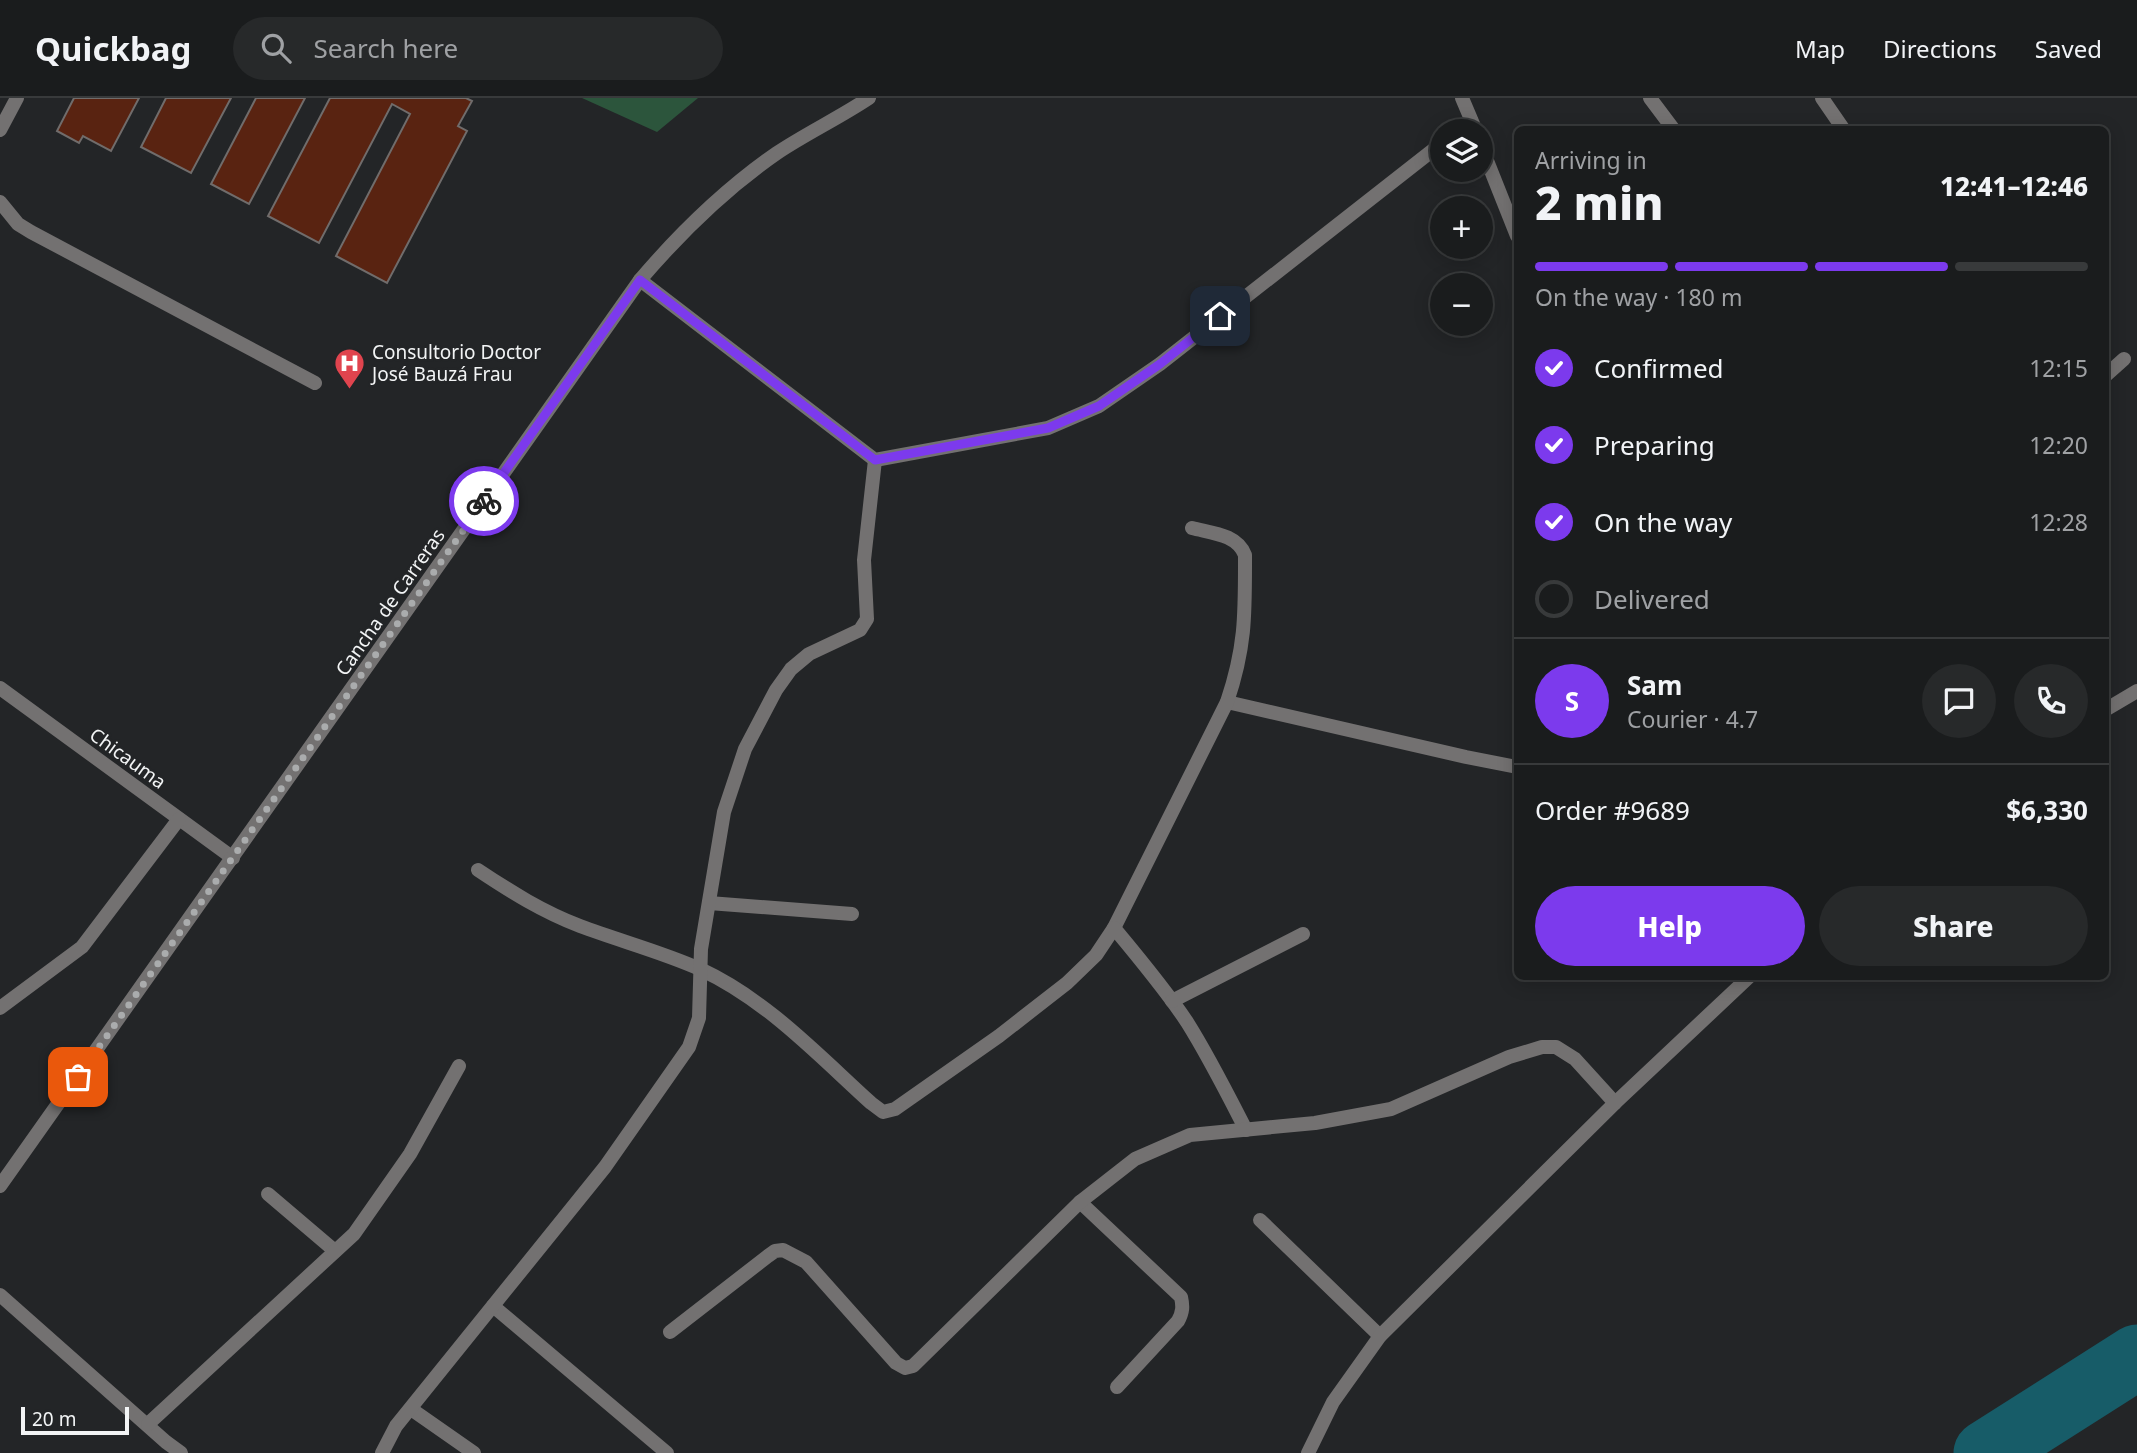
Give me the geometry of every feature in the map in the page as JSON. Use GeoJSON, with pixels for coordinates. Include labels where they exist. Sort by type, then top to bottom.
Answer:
{"type":"FeatureCollection","features":[{"type":"Feature","properties":{"kind":"street"},"geometry":{"type":"LineString","coordinates":[[0,130],[17,98]]}},
{"type":"Feature","properties":{"kind":"street","name":"Cancha de Carreras"},"geometry":{"type":"LineString","coordinates":[[0,1186],[640,280],[700,214],[733,185],[778,152],[869,98]]}},
{"type":"Feature","properties":{"kind":"street"},"geometry":{"type":"LineString","coordinates":[[1462,98],[1470,119]]}},
{"type":"Feature","properties":{"kind":"street"},"geometry":{"type":"LineString","coordinates":[[1650,98],[1671,126]]}},
{"type":"Feature","properties":{"kind":"street"},"geometry":{"type":"LineString","coordinates":[[1822,98],[1841,126]]}},
{"type":"Feature","properties":{"kind":"street"},"geometry":{"type":"LineString","coordinates":[[640,280],[875,460],[1048,428],[1099,406],[1160,364],[1430,152]]}},
{"type":"Feature","properties":{"kind":"street"},"geometry":{"type":"LineString","coordinates":[[1493,176],[1514,228]]}},
{"type":"Feature","properties":{"kind":"street"},"geometry":{"type":"LineString","coordinates":[[0,202],[18,224],[31,232],[315,383]]}},
{"type":"Feature","properties":{"kind":"street"},"geometry":{"type":"LineString","coordinates":[[2109,372],[2124,359]]}},
{"type":"Feature","properties":{"kind":"street"},"geometry":{"type":"LineString","coordinates":[[382,1453],[396,1426],[605,1167],[689,1046],[699,1018],[701,970],[709,903],[724,812],[744,749],[776,690],[791,669],[809,654],[860,630],[867,619],[864,560],[875,460]]}},
{"type":"Feature","properties":{"kind":"street"},"geometry":{"type":"LineString","coordinates":[[478,870],[529,904],[701,970],[768,1010],[883,1112],[894,1109],[999,1036],[1067,982],[1096,955],[1114,928],[1227,702],[1238,670],[1244,638],[1245,555],[1233,539],[1192,528]]}},
{"type":"Feature","properties":{"kind":"street","name":"Chicauma"},"geometry":{"type":"LineString","coordinates":[[0,688],[233,858]]}},
{"type":"Feature","properties":{"kind":"street"},"geometry":{"type":"LineString","coordinates":[[2109,708],[2137,691]]}},
{"type":"Feature","properties":{"kind":"street"},"geometry":{"type":"LineString","coordinates":[[1227,702],[1466,758],[1514,766]]}},
{"type":"Feature","properties":{"kind":"street"},"geometry":{"type":"LineString","coordinates":[[0,1008],[82,947],[179,819]]}},
{"type":"Feature","properties":{"kind":"street"},"geometry":{"type":"LineString","coordinates":[[709,903],[852,914]]}},
{"type":"Feature","properties":{"kind":"street"},"geometry":{"type":"LineString","coordinates":[[1114,928],[1172,1001],[1218,1074],[1246,1130]]}},
{"type":"Feature","properties":{"kind":"street"},"geometry":{"type":"LineString","coordinates":[[1172,1001],[1303,934]]}},
{"type":"Feature","properties":{"kind":"street"},"geometry":{"type":"LineString","coordinates":[[1308,1453],[1333,1402],[1380,1336],[1615,1103],[1746,980]]}},
{"type":"Feature","properties":{"kind":"street"},"geometry":{"type":"LineString","coordinates":[[670,1332],[768,1256],[783,1250],[806,1262],[896,1363],[905,1368],[913,1366],[1080,1202],[1135,1159],[1190,1135],[1315,1123],[1391,1109],[1509,1057],[1542,1047],[1556,1047],[1575,1059],[1615,1103]]}},
{"type":"Feature","properties":{"kind":"street"},"geometry":{"type":"LineString","coordinates":[[148,1424],[354,1234],[410,1154],[459,1066]]}},
{"type":"Feature","properties":{"kind":"street"},"geometry":{"type":"LineString","coordinates":[[268,1194],[335,1251]]}},
{"type":"Feature","properties":{"kind":"street"},"geometry":{"type":"LineString","coordinates":[[1080,1202],[1181,1297],[1182,1314],[1178,1321],[1117,1387]]}},
{"type":"Feature","properties":{"kind":"street"},"geometry":{"type":"LineString","coordinates":[[1260,1220],[1380,1336]]}},
{"type":"Feature","properties":{"kind":"street"},"geometry":{"type":"LineString","coordinates":[[0,1295],[181,1453]]}},
{"type":"Feature","properties":{"kind":"street"},"geometry":{"type":"LineString","coordinates":[[494,1306],[667,1453]]}},
{"type":"Feature","properties":{"kind":"street"},"geometry":{"type":"LineString","coordinates":[[411,1409],[474,1453]]}},
{"type":"Feature","properties":{"kind":"green space"},"geometry":{"type":"Polygon","coordinates":[[[582,98],[698,98],[657,132],[582,98]]]}},
{"type":"Feature","properties":{"kind":"building"},"geometry":{"type":"Polygon","coordinates":[[[74,98],[139,98],[111,151],[83,136],[79,143],[57,131],[74,98]]]}},
{"type":"Feature","properties":{"kind":"building"},"geometry":{"type":"Polygon","coordinates":[[[166,98],[231,98],[191,173],[141,147],[166,98]]]}},
{"type":"Feature","properties":{"kind":"building"},"geometry":{"type":"Polygon","coordinates":[[[256,98],[305,98],[249,204],[211,184],[256,98]]]}},
{"type":"Feature","properties":{"kind":"building"},"geometry":{"type":"Polygon","coordinates":[[[330,98],[466,98],[472,101],[458,126],[467,131],[387,283],[336,256],[410,114],[392,104],[319,243],[268,216],[330,98]]]}},
{"type":"Feature","properties":{"kind":"waterway"},"geometry":{"type":"LineString","coordinates":[[1986,1453],[2137,1357]]}},
{"type":"Feature","properties":{"kind":"way so far"},"geometry":{"type":"LineString","coordinates":[[78,1077],[484,501]]}},
{"type":"Feature","properties":{"kind":"place","name":"Consultorio Doctor José Bauzá Frau"},"geometry":{"type":"Point","coordinates":[349,390]}},
{"type":"Feature","properties":{"kind":"route"},"geometry":{"type":"LineString","coordinates":[[484,501],[640,280],[875,460],[1048,428],[1099,406],[1160,364],[1220,316]]}}]}
